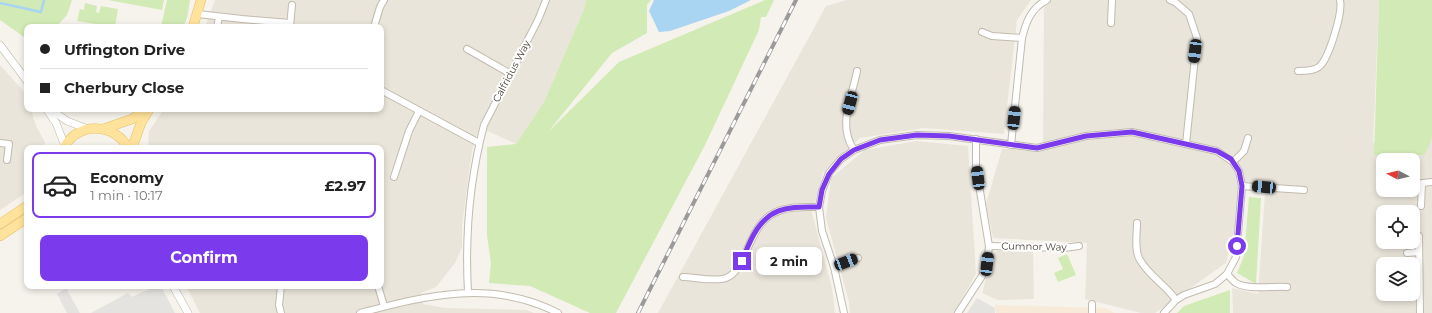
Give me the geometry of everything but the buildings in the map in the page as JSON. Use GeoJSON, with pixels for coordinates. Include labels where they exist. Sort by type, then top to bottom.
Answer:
{"type":"FeatureCollection","features":[{"type":"Feature","properties":{"kind":"main road"},"geometry":{"type":"LineString","coordinates":[[195,24],[201,0]]}},
{"type":"Feature","properties":{"kind":"main road"},"geometry":{"type":"LineString","coordinates":[[103,129],[132,119],[143,112]]}},
{"type":"Feature","properties":{"kind":"main road"},"geometry":{"type":"LineString","coordinates":[[133,145],[146,112]]}},
{"type":"Feature","properties":{"kind":"main road"},"geometry":{"type":"LineString","coordinates":[[66,145],[76,134],[88,129],[103,129],[114,132],[126,145]]}},
{"type":"Feature","properties":{"kind":"main road"},"geometry":{"type":"LineString","coordinates":[[0,224],[24,208]]}},
{"type":"Feature","properties":{"kind":"main road"},"geometry":{"type":"LineString","coordinates":[[0,236],[24,220]]}},
{"type":"Feature","properties":{"kind":"street"},"geometry":{"type":"LineString","coordinates":[[375,24],[380,7],[384,0]]}},
{"type":"Feature","properties":{"kind":"street","name":"Calfridus Way"},"geometry":{"type":"LineString","coordinates":[[468,292],[468,233],[479,143],[484,125],[509,73],[538,20],[546,0]]}},
{"type":"Feature","properties":{"kind":"street"},"geometry":{"type":"LineString","coordinates":[[1111,22],[1112,0]]}},
{"type":"Feature","properties":{"kind":"street"},"geometry":{"type":"LineString","coordinates":[[1170,0],[1175,2],[1189,14],[1196,38],[1186,144]]}},
{"type":"Feature","properties":{"kind":"street"},"geometry":{"type":"LineString","coordinates":[[1298,71],[1310,70],[1320,66],[1333,36],[1340,12],[1340,0]]}},
{"type":"Feature","properties":{"kind":"street"},"geometry":{"type":"LineString","coordinates":[[1011,145],[1022,38],[1026,22],[1033,11],[1043,1]]}},
{"type":"Feature","properties":{"kind":"street"},"geometry":{"type":"LineString","coordinates":[[290,24],[292,5]]}},
{"type":"Feature","properties":{"kind":"street"},"geometry":{"type":"LineString","coordinates":[[198,14],[281,24]]}},
{"type":"Feature","properties":{"kind":"street"},"geometry":{"type":"LineString","coordinates":[[218,24],[219,17]]}},
{"type":"Feature","properties":{"kind":"street"},"geometry":{"type":"LineString","coordinates":[[982,32],[992,36],[1022,38]]}},
{"type":"Feature","properties":{"kind":"street"},"geometry":{"type":"LineString","coordinates":[[0,45],[24,77]]}},
{"type":"Feature","properties":{"kind":"street"},"geometry":{"type":"LineString","coordinates":[[466,49],[509,73]]}},
{"type":"Feature","properties":{"kind":"street"},"geometry":{"type":"LineString","coordinates":[[854,150],[848,142],[845,128],[857,71]]}},
{"type":"Feature","properties":{"kind":"street"},"geometry":{"type":"LineString","coordinates":[[384,92],[479,143]]}},
{"type":"Feature","properties":{"kind":"street"},"geometry":{"type":"LineString","coordinates":[[394,177],[407,137],[419,111]]}},
{"type":"Feature","properties":{"kind":"street"},"geometry":{"type":"LineString","coordinates":[[50,112],[56,123],[63,145]]}},
{"type":"Feature","properties":{"kind":"street"},"geometry":{"type":"LineString","coordinates":[[52,112],[63,119],[88,129]]}},
{"type":"Feature","properties":{"kind":"street"},"geometry":{"type":"LineString","coordinates":[[844,313],[834,267],[822,231],[819,207],[822,190],[829,174],[841,159],[854,150],[880,140],[917,135],[976,139],[1037,148],[1086,136],[1132,132],[1217,151],[1233,162],[1239,171],[1242,186],[1236,257],[1227,274],[1214,284],[1184,295],[1176,300],[1164,313]]}},
{"type":"Feature","properties":{"kind":"street"},"geometry":{"type":"LineString","coordinates":[[1233,162],[1244,151],[1248,138]]}},
{"type":"Feature","properties":{"kind":"street"},"geometry":{"type":"LineString","coordinates":[[958,313],[982,276],[987,264],[989,246],[976,167],[976,139]]}},
{"type":"Feature","properties":{"kind":"street"},"geometry":{"type":"LineString","coordinates":[[0,143],[9,144],[7,160]]}},
{"type":"Feature","properties":{"kind":"street"},"geometry":{"type":"LineString","coordinates":[[1421,206],[1422,183],[1432,182]]}},
{"type":"Feature","properties":{"kind":"street"},"geometry":{"type":"LineString","coordinates":[[1242,186],[1304,190]]}},
{"type":"Feature","properties":{"kind":"street"},"geometry":{"type":"LineString","coordinates":[[683,276],[726,278],[734,272],[742,261],[753,233],[771,215],[785,209],[819,207]]}},
{"type":"Feature","properties":{"kind":"street"},"geometry":{"type":"LineString","coordinates":[[1137,223],[1139,260],[1157,280],[1171,292],[1176,300]]}},
{"type":"Feature","properties":{"kind":"street","name":"Cumnor Way"},"geometry":{"type":"LineString","coordinates":[[989,246],[1064,248],[1079,246]]}},
{"type":"Feature","properties":{"kind":"street"},"geometry":{"type":"LineString","coordinates":[[1407,252],[1419,252],[1420,313]]}},
{"type":"Feature","properties":{"kind":"street"},"geometry":{"type":"LineString","coordinates":[[834,267],[858,258]]}},
{"type":"Feature","properties":{"kind":"street"},"geometry":{"type":"LineString","coordinates":[[1227,274],[1237,284],[1250,287],[1270,285],[1287,287]]}},
{"type":"Feature","properties":{"kind":"street"},"geometry":{"type":"LineString","coordinates":[[175,289],[188,313]]}},
{"type":"Feature","properties":{"kind":"street"},"geometry":{"type":"LineString","coordinates":[[281,289],[279,305],[281,313]]}},
{"type":"Feature","properties":{"kind":"street"},"geometry":{"type":"LineString","coordinates":[[379,289],[384,306]]}},
{"type":"Feature","properties":{"kind":"street"},"geometry":{"type":"LineString","coordinates":[[360,313],[439,294],[468,292],[521,298],[558,313]]}},
{"type":"Feature","properties":{"kind":"street"},"geometry":{"type":"LineString","coordinates":[[1092,304],[1092,313]]}},
{"type":"Feature","properties":{"kind":"shaded area"},"geometry":{"type":"Polygon","coordinates":[[[215,0],[586,0],[584,9],[544,102],[516,144],[479,127],[472,151],[462,225],[462,247],[455,263],[436,287],[421,293],[423,304],[445,308],[527,310],[534,313],[200,313],[188,289],[384,289],[384,145],[148,145],[149,131],[162,112],[384,112],[384,24],[206,24],[215,0]]]}},
{"type":"Feature","properties":{"kind":"shaded area"},"geometry":{"type":"Polygon","coordinates":[[[847,0],[1031,0],[1017,20],[1004,134],[924,128],[860,138],[823,173],[812,213],[832,288],[835,313],[658,313],[826,6],[847,0]]]}},
{"type":"Feature","properties":{"kind":"shaded area"},"geometry":{"type":"Polygon","coordinates":[[[1044,0],[1379,0],[1373,143],[1432,109],[1432,313],[1233,313],[1232,288],[1258,294],[1266,180],[1247,182],[1226,263],[1155,313],[1141,313],[1085,299],[1087,243],[993,238],[986,204],[1002,149],[1043,149],[1044,0]]]}},
{"type":"Feature","properties":{"kind":"shaded area"},"geometry":{"type":"Polygon","coordinates":[[[0,65],[24,92],[24,112],[32,112],[36,126],[45,142],[44,145],[24,145],[24,194],[0,210],[0,65]]]}},
{"type":"Feature","properties":{"kind":"shaded area"},"geometry":{"type":"Polygon","coordinates":[[[916,141],[968,146],[976,274],[954,313],[850,313],[849,302],[826,218],[831,178],[865,150],[916,141]]]}},
{"type":"Feature","properties":{"kind":"shaded area"},"geometry":{"type":"Polygon","coordinates":[[[997,251],[1033,251],[1034,299],[998,300],[982,293],[993,254],[997,251]]]}},
{"type":"Feature","properties":{"kind":"shaded area"},"geometry":{"type":"Polygon","coordinates":[[[67,289],[80,313],[67,313],[57,294],[67,289]]]}},
{"type":"Feature","properties":{"kind":"shaded area"},"geometry":{"type":"Polygon","coordinates":[[[149,289],[163,289],[175,313],[91,313],[128,293],[132,297],[149,289]]]}},
{"type":"Feature","properties":{"kind":"shaded area"},"geometry":{"type":"Polygon","coordinates":[[[977,298],[995,308],[995,313],[967,313],[977,298]]]}},
{"type":"Feature","properties":{"kind":"shaded area"},"geometry":{"type":"Polygon","coordinates":[[[995,305],[1105,308],[1114,313],[996,313],[995,305]]]}},
{"type":"Feature","properties":{"kind":"green space"},"geometry":{"type":"Polygon","coordinates":[[[0,0],[72,0],[67,15],[59,24],[24,24],[24,37],[0,20],[0,0]]]}},
{"type":"Feature","properties":{"kind":"green space"},"geometry":{"type":"Polygon","coordinates":[[[108,0],[164,0],[162,10],[108,0]]]}},
{"type":"Feature","properties":{"kind":"green space"},"geometry":{"type":"Polygon","coordinates":[[[167,0],[190,0],[187,18],[184,24],[162,24],[167,0]]]}},
{"type":"Feature","properties":{"kind":"green space"},"geometry":{"type":"Polygon","coordinates":[[[586,0],[651,0],[647,5],[647,33],[612,53],[548,132],[619,62],[765,0],[774,0],[766,17],[761,17],[759,30],[705,145],[616,313],[590,313],[530,286],[489,283],[491,263],[487,235],[487,147],[516,144],[544,102],[584,9],[586,0]]]}},
{"type":"Feature","properties":{"kind":"green space"},"geometry":{"type":"Polygon","coordinates":[[[1379,0],[1432,0],[1432,135],[1429,146],[1424,155],[1420,155],[1420,153],[1376,153],[1376,155],[1374,155],[1379,0]]]}},
{"type":"Feature","properties":{"kind":"green space"},"geometry":{"type":"Polygon","coordinates":[[[85,3],[97,6],[96,12],[99,13],[101,6],[118,9],[116,24],[96,24],[77,21],[80,9],[84,10],[85,3]]]}},
{"type":"Feature","properties":{"kind":"green space"},"geometry":{"type":"Polygon","coordinates":[[[1249,197],[1261,198],[1256,284],[1237,273],[1244,256],[1249,197]]]}},
{"type":"Feature","properties":{"kind":"green space"},"geometry":{"type":"Polygon","coordinates":[[[1067,254],[1076,275],[1058,282],[1054,273],[1063,269],[1058,258],[1067,254]]]}},
{"type":"Feature","properties":{"kind":"green space"},"geometry":{"type":"Polygon","coordinates":[[[1230,290],[1230,313],[1177,313],[1184,306],[1230,290]]]}},
{"type":"Feature","properties":{"kind":"water"},"geometry":{"type":"Polygon","coordinates":[[[654,0],[751,0],[729,11],[670,31],[659,32],[649,11],[654,0]]]}},
{"type":"Feature","properties":{"kind":"waterway"},"geometry":{"type":"LineString","coordinates":[[0,3],[41,12],[44,0]]}},
{"type":"Feature","properties":{"kind":"railway"},"geometry":{"type":"LineString","coordinates":[[638,313],[796,0]]}},
{"type":"Feature","properties":{"kind":"route"},"geometry":{"type":"LineString","coordinates":[[742,261],[753,233],[771,215],[785,209],[819,207],[822,190],[829,174],[841,159],[854,150],[880,140],[917,135],[949,136],[1037,148],[1086,136],[1132,132],[1153,135],[1217,151],[1231,159],[1239,171],[1242,186],[1240,225],[1237,246]]}}]}
